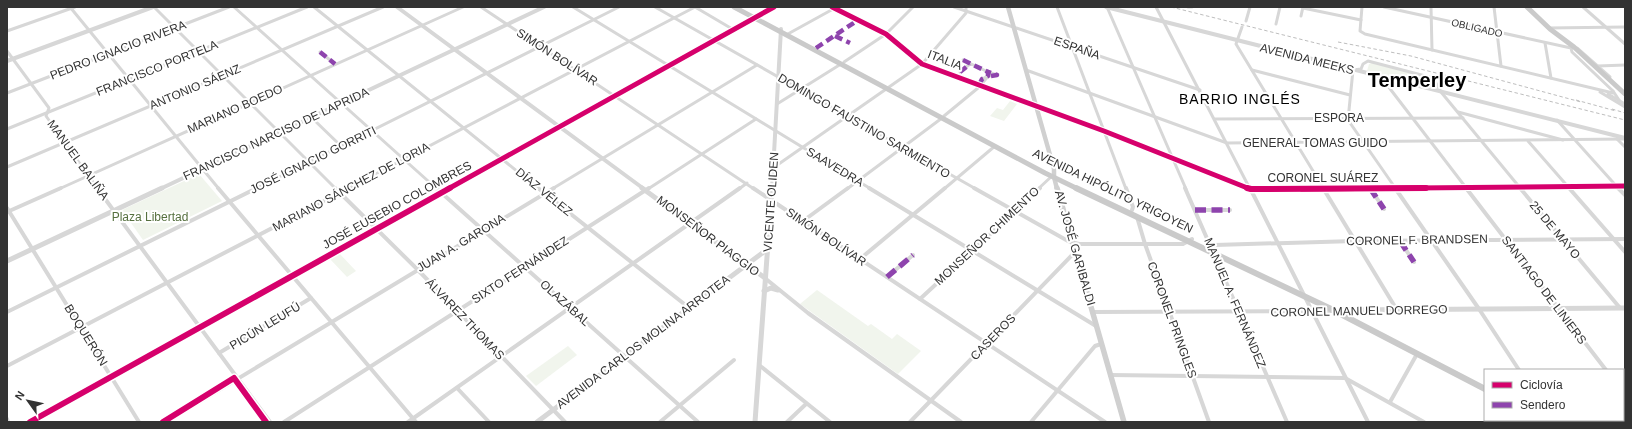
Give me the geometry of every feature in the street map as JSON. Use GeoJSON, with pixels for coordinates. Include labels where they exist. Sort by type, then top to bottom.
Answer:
{"type":"FeatureCollection","features":[{"type":"Feature","properties":{"kind":"main road","name":"AVENIDA HIPÓLITO YRIGOYEN"},"geometry":{"type":"LineString","coordinates":[[734,7],[756,17]]}},
{"type":"Feature","properties":{"kind":"main road","name":"AVENIDA HIPÓLITO YRIGOYEN"},"geometry":{"type":"LineString","coordinates":[[739,7],[781,32],[788,34],[1053,176],[1132,210],[1304,295],[1484,389]]}},
{"type":"Feature","properties":{"kind":"main road","name":"AV. JOSÉ GARIBALDI"},"geometry":{"type":"LineString","coordinates":[[1008,7],[1054,169],[1053,176],[1074,244],[1124,422]]}},
{"type":"Feature","properties":{"kind":"main road"},"geometry":{"type":"LineString","coordinates":[[1527,7],[1549,28],[1556,37],[1572,47],[1625,94]]}},
{"type":"Feature","properties":{"kind":"main road"},"geometry":{"type":"LineString","coordinates":[[1572,47],[1625,99]]}},
{"type":"Feature","properties":{"kind":"main road","name":"AVENIDA HIPÓLITO YRIGOYEN"},"geometry":{"type":"LineString","coordinates":[[943,117],[1053,176],[1137,217],[1190,240]]}},
{"type":"Feature","properties":{"kind":"main road","name":"AVENIDA HIPÓLITO YRIGOYEN"},"geometry":{"type":"LineString","coordinates":[[1304,295],[1342,310],[1484,384]]}},
{"type":"Feature","properties":{"kind":"main road"},"geometry":{"type":"LineString","coordinates":[[1547,421],[1556,422]]}},
{"type":"Feature","properties":{"kind":"street"},"geometry":{"type":"LineString","coordinates":[[7,31],[75,7]]}},
{"type":"Feature","properties":{"kind":"street"},"geometry":{"type":"LineString","coordinates":[[7,61],[153,7]]}},
{"type":"Feature","properties":{"kind":"street","name":"ÁLVAREZ THOMAS"},"geometry":{"type":"LineString","coordinates":[[153,7],[417,269],[565,422]]}},
{"type":"Feature","properties":{"kind":"street","name":"PEDRO IGNACIO RIVERA"},"geometry":{"type":"LineString","coordinates":[[7,93],[229,7]]}},
{"type":"Feature","properties":{"kind":"street","name":"OLAZÁBAL"},"geometry":{"type":"LineString","coordinates":[[234,7],[373,130],[482,230],[625,355],[698,422]]}},
{"type":"Feature","properties":{"kind":"street","name":"FRANCISCO PORTELA"},"geometry":{"type":"LineString","coordinates":[[7,129],[307,7]]}},
{"type":"Feature","properties":{"kind":"street","name":"DÍAZ VÉLEZ"},"geometry":{"type":"LineString","coordinates":[[314,7],[465,127],[543,193],[688,307]]}},
{"type":"Feature","properties":{"kind":"street","name":"ANTONIO SÁENZ"},"geometry":{"type":"LineString","coordinates":[[7,167],[383,7]]}},
{"type":"Feature","properties":{"kind":"street","name":"MONSEÑOR PIAGGIO"},"geometry":{"type":"LineString","coordinates":[[397,7],[765,278],[778,290],[961,422]]}},
{"type":"Feature","properties":{"kind":"street","name":"MARIANO BOEDO"},"geometry":{"type":"LineString","coordinates":[[8,210],[463,7]]}},
{"type":"Feature","properties":{"kind":"street","name":"SIMÓN BOLÍVAR"},"geometry":{"type":"LineString","coordinates":[[481,7],[1106,422]]}},
{"type":"Feature","properties":{"kind":"street","name":"FRANCISCO NARCISO DE LAPRIDA"},"geometry":{"type":"LineString","coordinates":[[7,261],[544,7]]}},
{"type":"Feature","properties":{"kind":"street","name":"SAAVEDRA"},"geometry":{"type":"LineString","coordinates":[[573,7],[1097,327]]}},
{"type":"Feature","properties":{"kind":"street","name":"JOSÉ IGNACIO GORRITI"},"geometry":{"type":"LineString","coordinates":[[7,312],[619,7]]}},
{"type":"Feature","properties":{"kind":"street","name":"DOMINGO FAUSTINO SARMIENTO"},"geometry":{"type":"LineString","coordinates":[[655,7],[1074,244]]}},
{"type":"Feature","properties":{"kind":"street"},"geometry":{"type":"LineString","coordinates":[[695,7],[734,30]]}},
{"type":"Feature","properties":{"kind":"street","name":"MARIANO SÁNCHEZ DE LORIA"},"geometry":{"type":"LineString","coordinates":[[7,366],[695,7]]}},
{"type":"Feature","properties":{"kind":"street","name":"JOSÉ EUSEBIO COLOMBRES"},"geometry":{"type":"LineString","coordinates":[[30,422],[774,7]]}},
{"type":"Feature","properties":{"kind":"street"},"geometry":{"type":"LineString","coordinates":[[788,34],[834,7]]}},
{"type":"Feature","properties":{"kind":"street","name":"ITALIA"},"geometry":{"type":"LineString","coordinates":[[834,7],[886,34],[922,64],[1037,106]]}},
{"type":"Feature","properties":{"kind":"street"},"geometry":{"type":"LineString","coordinates":[[776,104],[886,34],[913,7]]}},
{"type":"Feature","properties":{"kind":"street","name":"ESPAÑA"},"geometry":{"type":"LineString","coordinates":[[954,7],[1200,90]]}},
{"type":"Feature","properties":{"kind":"street"},"geometry":{"type":"LineString","coordinates":[[773,168],[922,64],[966,11],[966,7]]}},
{"type":"Feature","properties":{"kind":"street"},"geometry":{"type":"LineString","coordinates":[[1057,7],[1133,207],[1132,210]]}},
{"type":"Feature","properties":{"kind":"street","name":"AVENIDA MEEKS"},"geometry":{"type":"LineString","coordinates":[[1106,7],[1236,41],[1557,120],[1625,139]]}},
{"type":"Feature","properties":{"kind":"street","name":"MANUEL A. FERNÁNDEZ"},"geometry":{"type":"LineString","coordinates":[[1106,7],[1287,422]]}},
{"type":"Feature","properties":{"kind":"street"},"geometry":{"type":"LineString","coordinates":[[1156,7],[1251,189],[1368,422]]}},
{"type":"Feature","properties":{"kind":"street"},"geometry":{"type":"LineString","coordinates":[[1246,21],[1250,7]]}},
{"type":"Feature","properties":{"kind":"street"},"geometry":{"type":"LineString","coordinates":[[1276,24],[1280,7]]}},
{"type":"Feature","properties":{"kind":"street"},"geometry":{"type":"LineString","coordinates":[[1296,7],[1361,20]]}},
{"type":"Feature","properties":{"kind":"street"},"geometry":{"type":"LineString","coordinates":[[1362,7],[1360,31],[1364,34],[1611,93],[1614,91]]}},
{"type":"Feature","properties":{"kind":"street","name":"OBLIGADO"},"geometry":{"type":"LineString","coordinates":[[1384,7],[1545,43],[1572,47]]}},
{"type":"Feature","properties":{"kind":"street"},"geometry":{"type":"LineString","coordinates":[[1431,7],[1432,50]]}},
{"type":"Feature","properties":{"kind":"street"},"geometry":{"type":"LineString","coordinates":[[1494,7],[1500,66]]}},
{"type":"Feature","properties":{"kind":"street"},"geometry":{"type":"LineString","coordinates":[[1583,7],[1625,44]]}},
{"type":"Feature","properties":{"kind":"street"},"geometry":{"type":"LineString","coordinates":[[70,8],[90,30],[202,169],[414,420]]}},
{"type":"Feature","properties":{"kind":"street"},"geometry":{"type":"LineString","coordinates":[[1301,16],[1303,8]]}},
{"type":"Feature","properties":{"kind":"street"},"geometry":{"type":"LineString","coordinates":[[1242,27],[1236,44],[1397,310]]}},
{"type":"Feature","properties":{"kind":"street"},"geometry":{"type":"LineString","coordinates":[[1549,28],[1625,27]]}},
{"type":"Feature","properties":{"kind":"street","name":"VICENTE OLIDEN"},"geometry":{"type":"LineString","coordinates":[[756,422],[758,364],[772,200],[781,32]]}},
{"type":"Feature","properties":{"kind":"street"},"geometry":{"type":"LineString","coordinates":[[1545,43],[1551,78]]}},
{"type":"Feature","properties":{"kind":"street"},"geometry":{"type":"LineString","coordinates":[[1625,91],[1582,51],[1572,47],[1572,52],[1614,91],[1619,100],[1625,106]]}},
{"type":"Feature","properties":{"kind":"street","name":"MANUEL BALIÑA"},"geometry":{"type":"LineString","coordinates":[[7,51],[49,108],[46,116],[65,143],[270,422]]}},
{"type":"Feature","properties":{"kind":"street"},"geometry":{"type":"LineString","coordinates":[[320,52],[335,64]]}},
{"type":"Feature","properties":{"kind":"street"},"geometry":{"type":"LineString","coordinates":[[803,221],[943,117],[980,85],[990,74],[963,60]]}},
{"type":"Feature","properties":{"kind":"street","name":"25 DE MAYO"},"geometry":{"type":"LineString","coordinates":[[1353,70],[1361,69],[1361,65],[1364,62],[1370,61],[1432,77],[1441,92],[1563,240],[1622,308]]}},
{"type":"Feature","properties":{"kind":"street"},"geometry":{"type":"LineString","coordinates":[[960,72],[970,64]]}},
{"type":"Feature","properties":{"kind":"street","name":"JUAN A. GARONA"},"geometry":{"type":"LineString","coordinates":[[166,422],[756,65]]}},
{"type":"Feature","properties":{"kind":"street"},"geometry":{"type":"LineString","coordinates":[[1598,66],[1625,65]]}},
{"type":"Feature","properties":{"kind":"street","name":"GENERAL TOMAS GUIDO"},"geometry":{"type":"LineString","coordinates":[[1026,70],[1227,143],[1574,141],[1625,139]]}},
{"type":"Feature","properties":{"kind":"street"},"geometry":{"type":"LineString","coordinates":[[1252,70],[1350,95]]}},
{"type":"Feature","properties":{"kind":"street"},"geometry":{"type":"LineString","coordinates":[[1353,70],[1347,118],[1479,309],[1518,369]]}},
{"type":"Feature","properties":{"kind":"street","name":"SANTIAGO DE LINIERS"},"geometry":{"type":"LineString","coordinates":[[1381,77],[1605,369]]}},
{"type":"Feature","properties":{"kind":"street"},"geometry":{"type":"LineString","coordinates":[[1599,90],[1619,100]]}},
{"type":"Feature","properties":{"kind":"street"},"geometry":{"type":"LineString","coordinates":[[1599,90],[1625,106]]}},
{"type":"Feature","properties":{"kind":"street","name":"CORONEL SUÁREZ"},"geometry":{"type":"LineString","coordinates":[[1037,106],[1172,157],[1251,189],[1625,186]]}},
{"type":"Feature","properties":{"kind":"street"},"geometry":{"type":"LineString","coordinates":[[1458,112],[1566,141]]}},
{"type":"Feature","properties":{"kind":"street"},"geometry":{"type":"LineString","coordinates":[[312,118],[341,146]]}},
{"type":"Feature","properties":{"kind":"street","name":"ESPORA"},"geometry":{"type":"LineString","coordinates":[[1215,119],[1463,118]]}},
{"type":"Feature","properties":{"kind":"street","name":"SIXTO FERNÁNDEZ"},"geometry":{"type":"LineString","coordinates":[[284,422],[456,310],[756,119]]}},
{"type":"Feature","properties":{"kind":"street"},"geometry":{"type":"LineString","coordinates":[[1557,120],[1574,141],[1625,195]]}},
{"type":"Feature","properties":{"kind":"street"},"geometry":{"type":"LineString","coordinates":[[1613,135],[1625,147]]}},
{"type":"Feature","properties":{"kind":"street"},"geometry":{"type":"LineString","coordinates":[[1528,141],[1625,252]]}},
{"type":"Feature","properties":{"kind":"street"},"geometry":{"type":"LineString","coordinates":[[860,259],[995,146]]}},
{"type":"Feature","properties":{"kind":"street","name":"MONSEÑOR CHIMENTO"},"geometry":{"type":"LineString","coordinates":[[920,299],[1053,176]]}},
{"type":"Feature","properties":{"kind":"street"},"geometry":{"type":"LineString","coordinates":[[408,422],[414,420],[632,264],[747,184]]}},
{"type":"Feature","properties":{"kind":"street"},"geometry":{"type":"LineString","coordinates":[[1370,188],[1384,209]]}},
{"type":"Feature","properties":{"kind":"street","name":"BOQUERÓN"},"geometry":{"type":"LineString","coordinates":[[8,210],[112,376],[139,422]]}},
{"type":"Feature","properties":{"kind":"street"},"geometry":{"type":"LineString","coordinates":[[1195,210],[1230,210]]}},
{"type":"Feature","properties":{"kind":"street","name":"CORONEL PRINGLES"},"geometry":{"type":"LineString","coordinates":[[1137,217],[1145,244],[1209,422]]}},
{"type":"Feature","properties":{"kind":"street","name":"CORONEL F. BRANDSEN"},"geometry":{"type":"LineString","coordinates":[[1213,251],[1215,245],[1278,242],[1625,239]]}},
{"type":"Feature","properties":{"kind":"street"},"geometry":{"type":"LineString","coordinates":[[1074,244],[1183,244],[1190,240]]}},
{"type":"Feature","properties":{"kind":"street"},"geometry":{"type":"LineString","coordinates":[[1400,241],[1414,262]]}},
{"type":"Feature","properties":{"kind":"street","name":"AVENIDA CARLOS MOLINA ARROTEA"},"geometry":{"type":"LineString","coordinates":[[537,422],[768,248]]}},
{"type":"Feature","properties":{"kind":"street","name":"CASEROS"},"geometry":{"type":"LineString","coordinates":[[910,422],[1076,251]]}},
{"type":"Feature","properties":{"kind":"street"},"geometry":{"type":"LineString","coordinates":[[887,277],[913,255]]}},
{"type":"Feature","properties":{"kind":"street"},"geometry":{"type":"LineString","coordinates":[[764,291],[771,288],[778,290]]}},
{"type":"Feature","properties":{"kind":"street","name":"PICÚN LEUFÚ"},"geometry":{"type":"LineString","coordinates":[[220,353],[311,298]]}},
{"type":"Feature","properties":{"kind":"street","name":"CORONEL MANUEL DORREGO"},"geometry":{"type":"LineString","coordinates":[[1093,312],[1622,308]]}},
{"type":"Feature","properties":{"kind":"street"},"geometry":{"type":"LineString","coordinates":[[1032,421],[1095,346],[1101,344]]}},
{"type":"Feature","properties":{"kind":"street"},"geometry":{"type":"LineString","coordinates":[[1390,402],[1417,354]]}},
{"type":"Feature","properties":{"kind":"street"},"geometry":{"type":"LineString","coordinates":[[660,422],[734,360]]}},
{"type":"Feature","properties":{"kind":"street"},"geometry":{"type":"LineString","coordinates":[[758,364],[830,422]]}},
{"type":"Feature","properties":{"kind":"street"},"geometry":{"type":"LineString","coordinates":[[1110,376],[1267,376],[1345,378],[1424,422]]}},
{"type":"Feature","properties":{"kind":"street"},"geometry":{"type":"LineString","coordinates":[[458,388],[489,422]]}},
{"type":"Feature","properties":{"kind":"street"},"geometry":{"type":"LineString","coordinates":[[787,422],[806,404]]}},
{"type":"Feature","properties":{"kind":"green space"},"geometry":{"type":"Polygon","coordinates":[[[1372,63],[1431,78],[1436,89],[1367,71],[1369,64],[1372,63]]]}},
{"type":"Feature","properties":{"kind":"green space"},"geometry":{"type":"Polygon","coordinates":[[[1010,101],[1017,104],[1004,121],[990,116],[997,108],[1003,110],[1010,101]]]}},
{"type":"Feature","properties":{"kind":"green space","name":"Plaza Libertad"},"geometry":{"type":"Polygon","coordinates":[[[199,174],[222,201],[143,240],[122,210],[199,174]]]}},
{"type":"Feature","properties":{"kind":"green space"},"geometry":{"type":"Polygon","coordinates":[[[339,253],[356,271],[347,277],[330,259],[339,253]]]}},
{"type":"Feature","properties":{"kind":"green space"},"geometry":{"type":"Polygon","coordinates":[[[817,290],[868,326],[871,324],[892,339],[897,334],[921,351],[898,374],[800,304],[817,290]]]}},
{"type":"Feature","properties":{"kind":"green space"},"geometry":{"type":"Polygon","coordinates":[[[568,346],[577,355],[536,386],[526,376],[568,346]]]}},
{"type":"Feature","properties":{"kind":"railway"},"geometry":{"type":"LineString","coordinates":[[1171,7],[1625,120]]}},
{"type":"Feature","properties":{"kind":"railway"},"geometry":{"type":"LineString","coordinates":[[1338,42],[1411,56],[1581,102]]}},
{"type":"Feature","properties":{"kind":"railway"},"geometry":{"type":"LineString","coordinates":[[1576,100],[1616,111]]}},
{"type":"Feature","properties":{"kind":"railway"},"geometry":{"type":"LineString","coordinates":[[1612,109],[1625,113]]}},
{"type":"Feature","properties":{"kind":"marked path"},"geometry":{"type":"LineString","coordinates":[[816,48],[858,20]]}},
{"type":"Feature","properties":{"kind":"marked path"},"geometry":{"type":"LineString","coordinates":[[835,36],[850,43]]}},
{"type":"Feature","properties":{"kind":"marked path"},"geometry":{"type":"LineString","coordinates":[[320,52],[335,64]]}},
{"type":"Feature","properties":{"kind":"marked path"},"geometry":{"type":"LineString","coordinates":[[963,60],[988,72]]}},
{"type":"Feature","properties":{"kind":"marked path"},"geometry":{"type":"LineString","coordinates":[[960,72],[970,64]]}},
{"type":"Feature","properties":{"kind":"marked path"},"geometry":{"type":"LineString","coordinates":[[979,85],[982,79],[988,76],[988,72],[997,75],[991,76]]}},
{"type":"Feature","properties":{"kind":"marked path"},"geometry":{"type":"LineString","coordinates":[[1370,188],[1384,209]]}},
{"type":"Feature","properties":{"kind":"marked path"},"geometry":{"type":"LineString","coordinates":[[1195,210],[1230,210]]}},
{"type":"Feature","properties":{"kind":"marked path"},"geometry":{"type":"LineString","coordinates":[[1400,241],[1414,262]]}},
{"type":"Feature","properties":{"kind":"marked path"},"geometry":{"type":"LineString","coordinates":[[887,277],[913,255]]}},
{"type":"Feature","properties":{"kind":"cycle path"},"geometry":{"type":"LineString","coordinates":[[30,422],[774,7]]}},
{"type":"Feature","properties":{"kind":"cycle path"},"geometry":{"type":"LineString","coordinates":[[832,7],[886,34],[922,64],[1104,131],[1251,189],[1625,186]]}},
{"type":"Feature","properties":{"kind":"cycle path"},"geometry":{"type":"LineString","coordinates":[[163,422],[234,378],[266,422]]}},
{"type":"Feature","properties":{"kind":"district","name":"Temperley"},"geometry":{"type":"Point","coordinates":[1417,80]}},
{"type":"Feature","properties":{"kind":"district","name":"BARRIO INGLÉS"},"geometry":{"type":"Point","coordinates":[1240,99]}}]}
